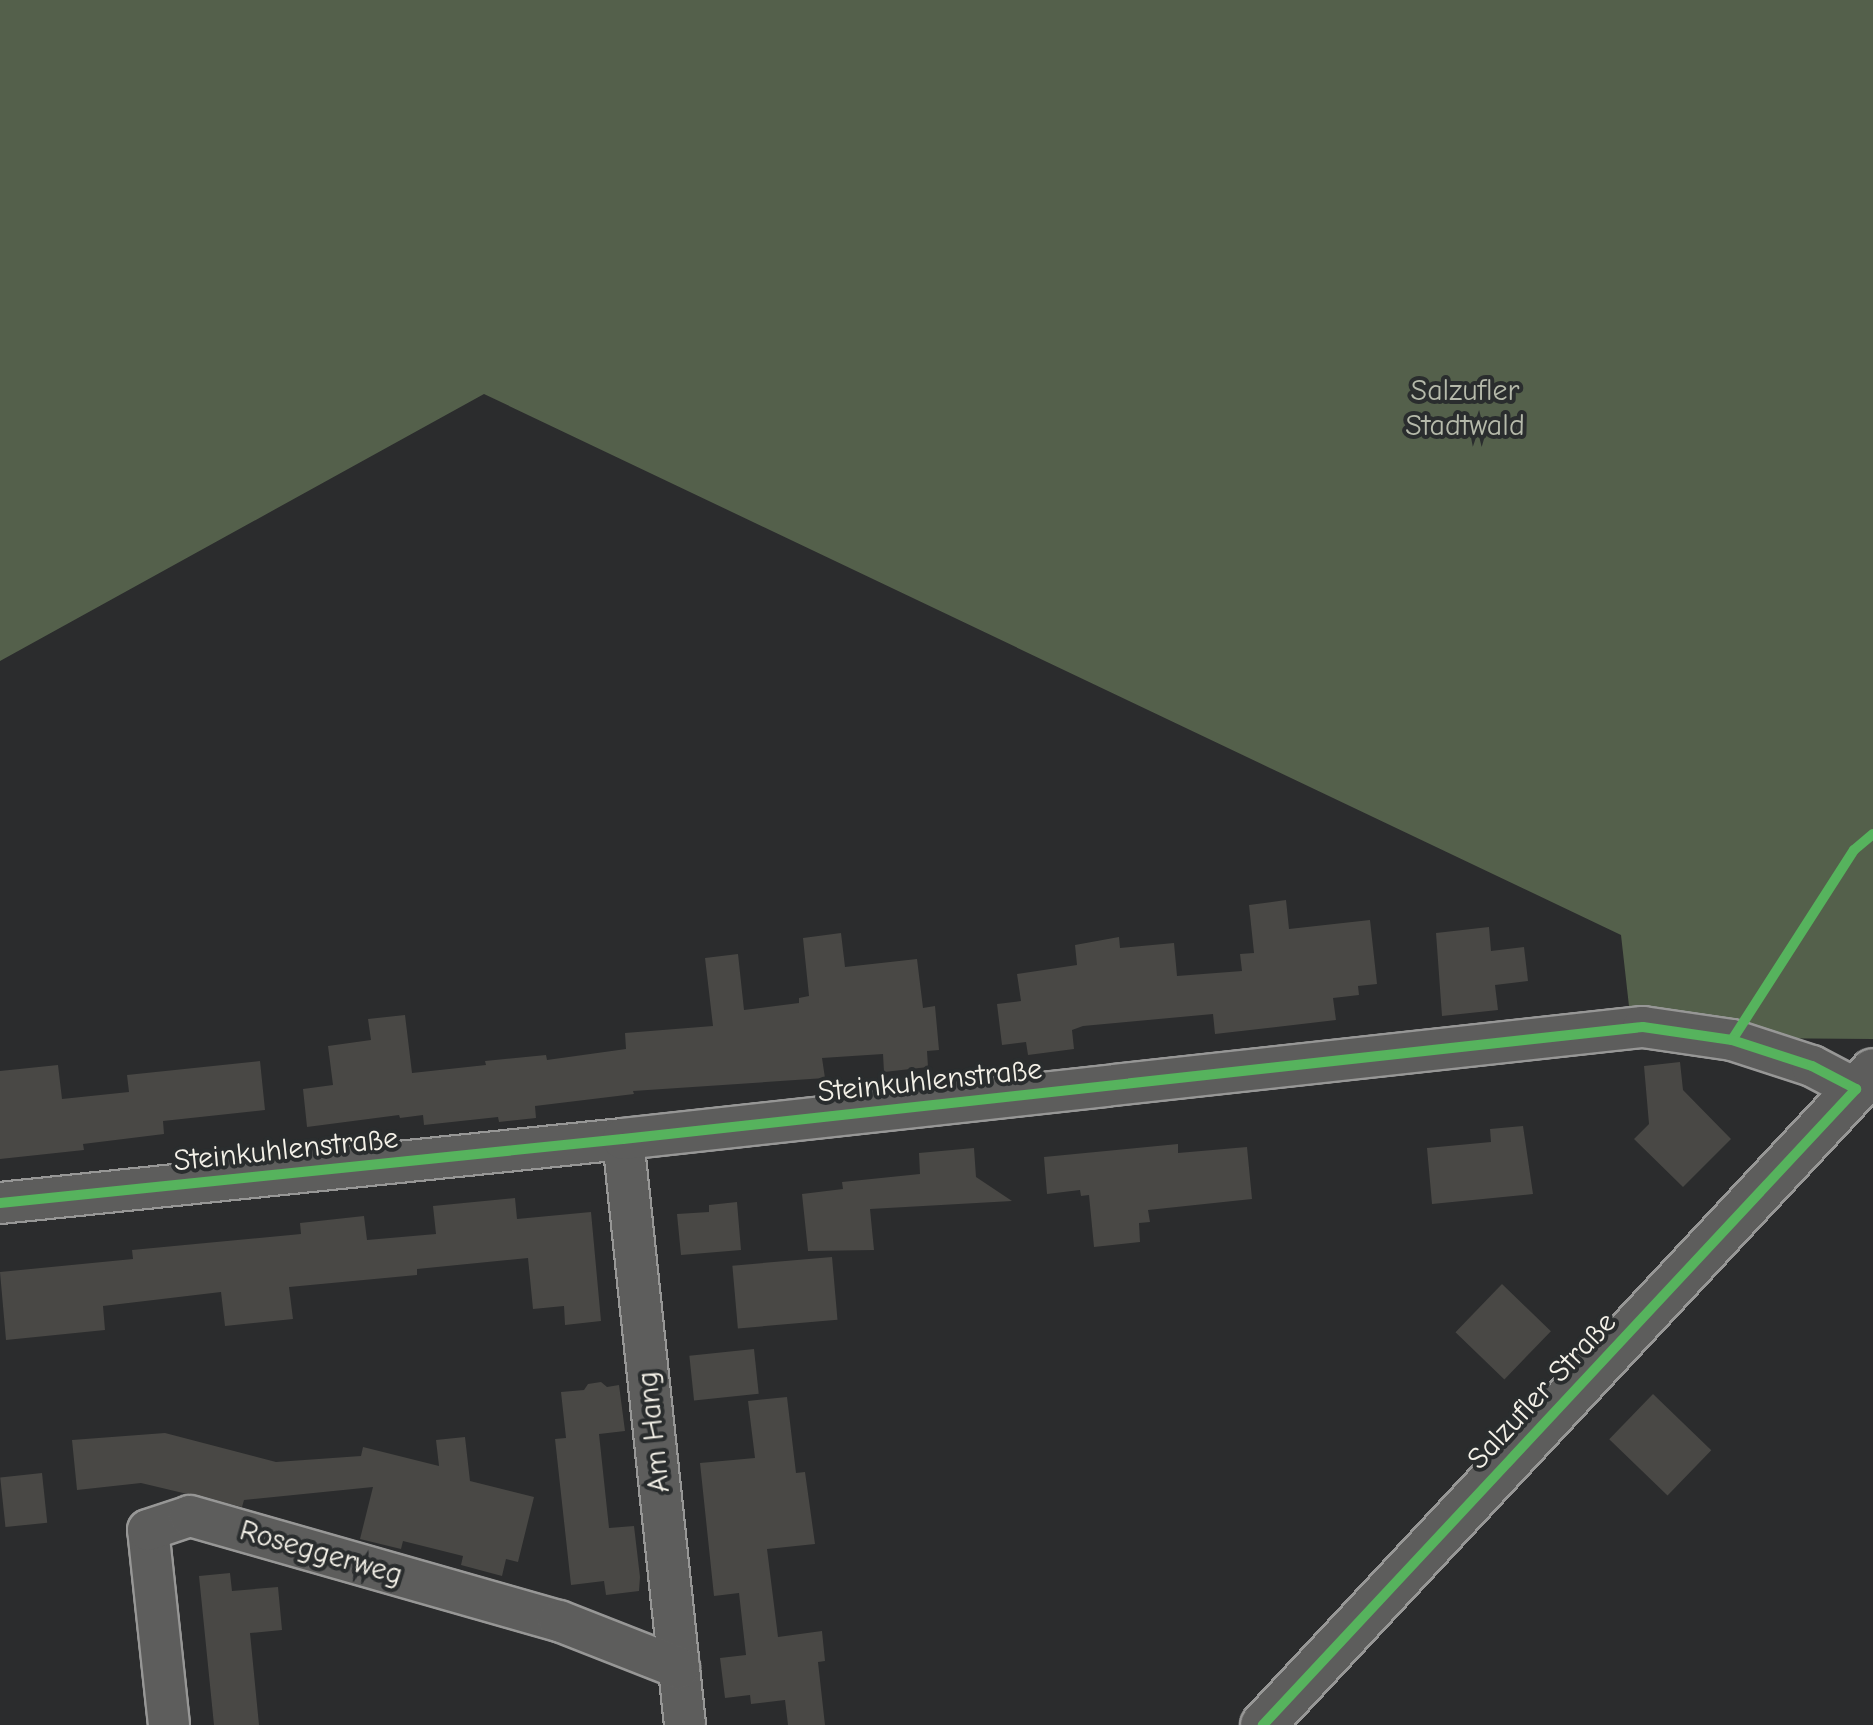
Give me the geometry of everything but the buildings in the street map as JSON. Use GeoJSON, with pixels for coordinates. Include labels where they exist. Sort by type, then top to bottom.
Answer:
{"type":"FeatureCollection","features":[{"type":"Feature","properties":{"kind":"main road","name":"Salzufler Straße"},"geometry":{"type":"LineString","coordinates":[[1263,1725],[1865,1080]]}},
{"type":"Feature","properties":{"kind":"street","name":"Steinkuhlenstraße"},"geometry":{"type":"LineString","coordinates":[[0,1203],[623,1139],[1643,1027],[1732,1040],[1865,1080]]}},
{"type":"Feature","properties":{"kind":"street","name":"Am Hang"},"geometry":{"type":"LineString","coordinates":[[623,1139],[685,1725]]}},
{"type":"Feature","properties":{"kind":"street","name":"Roseggerweg"},"geometry":{"type":"LineString","coordinates":[[169,1725],[148,1530],[190,1516],[559,1621],[679,1668]]}},
{"type":"Feature","properties":{"kind":"green space","name":"Salzufler Stadtwald"},"geometry":{"type":"Polygon","coordinates":[[[0,0],[1873,0],[1873,1039],[1755,1038],[1630,1015],[1621,935],[484,394],[0,661],[0,0]]]}},
{"type":"Feature","properties":{"kind":"cycle path"},"geometry":{"type":"LineString","coordinates":[[1732,1040],[1854,850],[1873,834]]}},
{"type":"Feature","properties":{"kind":"cycle path"},"geometry":{"type":"LineString","coordinates":[[0,1203],[623,1139],[1643,1027],[1732,1040],[1812,1066],[1856,1089],[1263,1725]]}}]}
